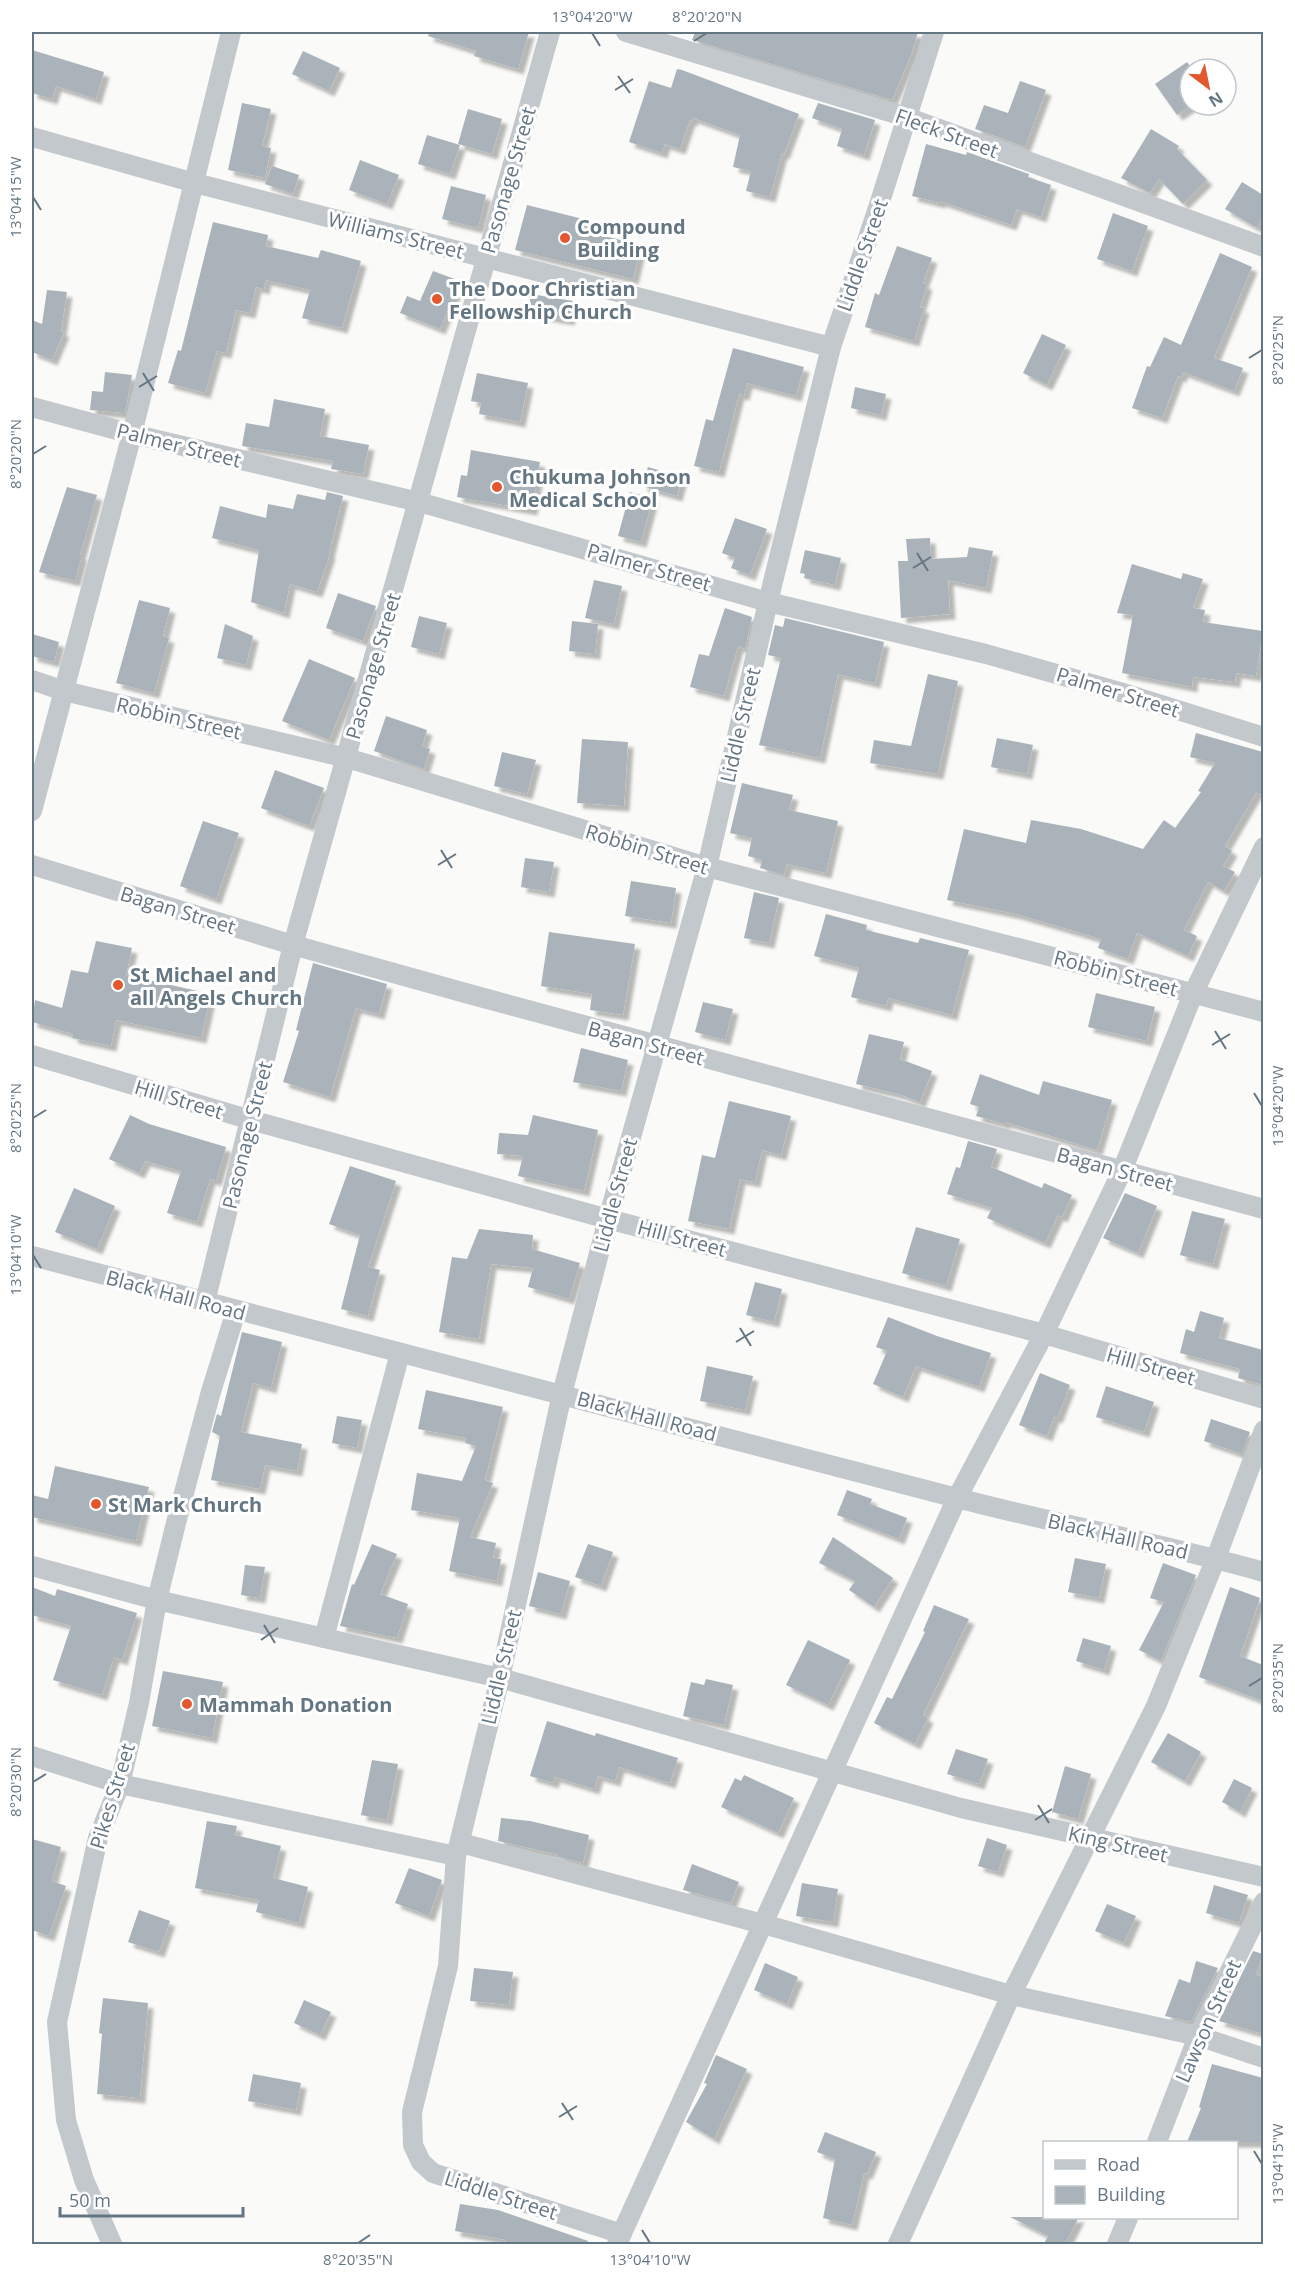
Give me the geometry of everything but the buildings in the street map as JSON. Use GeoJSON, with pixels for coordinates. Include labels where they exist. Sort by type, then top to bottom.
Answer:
{"type":"FeatureCollection","features":[{"type":"Feature","properties":{"kind":"street"},"geometry":{"type":"LineString","coordinates":[[32,811],[132,434],[231,32]]}},
{"type":"Feature","properties":{"kind":"street","name":"Pasonage Street"},"geometry":{"type":"LineString","coordinates":[[205,1302],[293,945],[550,32]]}},
{"type":"Feature","properties":{"kind":"street","name":"Fleck Street"},"geometry":{"type":"LineString","coordinates":[[626,32],[906,117],[1263,247]]}},
{"type":"Feature","properties":{"kind":"street","name":"Liddle Street"},"geometry":{"type":"LineString","coordinates":[[619,2239],[433,2173],[421,2162],[413,2145],[412,2112],[448,1966],[458,1850],[500,1678],[562,1394],[655,1046],[707,867],[768,602],[831,347],[934,32]]}},
{"type":"Feature","properties":{"kind":"street","name":"Williams Street"},"geometry":{"type":"LineString","coordinates":[[32,137],[195,183],[831,347]]}},
{"type":"Feature","properties":{"kind":"street","name":"Palmer Street"},"geometry":{"type":"LineString","coordinates":[[32,406],[132,434],[419,502],[768,602],[986,654],[1120,692],[1263,737]]}},
{"type":"Feature","properties":{"kind":"street","name":"Robbin Street"},"geometry":{"type":"LineString","coordinates":[[32,681],[64,691],[347,758],[707,867],[1263,1012]]}},
{"type":"Feature","properties":{"kind":"street"},"geometry":{"type":"LineString","coordinates":[[619,2239],[762,1924],[834,1772],[957,1498],[1044,1334],[1122,1171],[1193,994],[1263,847]]}},
{"type":"Feature","properties":{"kind":"street","name":"Bagan Street"},"geometry":{"type":"LineString","coordinates":[[32,865],[293,945],[655,1046],[1263,1209]]}},
{"type":"Feature","properties":{"kind":"street","name":"Hill Street"},"geometry":{"type":"LineString","coordinates":[[32,1055],[251,1120],[608,1219],[1044,1334],[1263,1399]]}},
{"type":"Feature","properties":{"kind":"street","name":"Black Hall Road"},"geometry":{"type":"LineString","coordinates":[[32,1256],[957,1498],[1216,1558],[1263,1572]]}},
{"type":"Feature","properties":{"kind":"street","name":"Pikes Street"},"geometry":{"type":"LineString","coordinates":[[112,2244],[84,2180],[66,2120],[57,2022],[98,1838],[120,1784],[139,1703],[157,1600],[210,1395],[236,1311]]}},
{"type":"Feature","properties":{"kind":"street"},"geometry":{"type":"LineString","coordinates":[[324,1638],[400,1353]]}},
{"type":"Feature","properties":{"kind":"street"},"geometry":{"type":"LineString","coordinates":[[898,2244],[1011,1995],[1156,1706],[1216,1558],[1263,1430]]}},
{"type":"Feature","properties":{"kind":"street","name":"King Street"},"geometry":{"type":"LineString","coordinates":[[32,1566],[157,1600],[500,1678],[961,1808],[1263,1877]]}},
{"type":"Feature","properties":{"kind":"street"},"geometry":{"type":"LineString","coordinates":[[32,1756],[120,1784],[458,1850],[762,1924],[1011,1995],[1198,2036],[1263,2058]]}},
{"type":"Feature","properties":{"kind":"street","name":"Lawson Street"},"geometry":{"type":"LineString","coordinates":[[1157,2141],[1198,2036],[1263,1902]]}},
{"type":"Feature","properties":{"kind":"street"},"geometry":{"type":"LineString","coordinates":[[1117,2244],[1127,2219]]}},
{"type":"Feature","properties":{"kind":"place","name":"Compound Building"},"geometry":{"type":"Point","coordinates":[565,238]}},
{"type":"Feature","properties":{"kind":"place","name":"The Door Christian Fellowship Church"},"geometry":{"type":"Point","coordinates":[437,299]}},
{"type":"Feature","properties":{"kind":"place","name":"Chukuma Johnson Medical School"},"geometry":{"type":"Point","coordinates":[497,487]}},
{"type":"Feature","properties":{"kind":"place","name":"St Michael and all Angels Church"},"geometry":{"type":"Point","coordinates":[118,985]}},
{"type":"Feature","properties":{"kind":"place","name":"St Mark Church"},"geometry":{"type":"Point","coordinates":[96,1504]}},
{"type":"Feature","properties":{"kind":"place","name":"Mammah Donation"},"geometry":{"type":"Point","coordinates":[187,1704]}}]}
